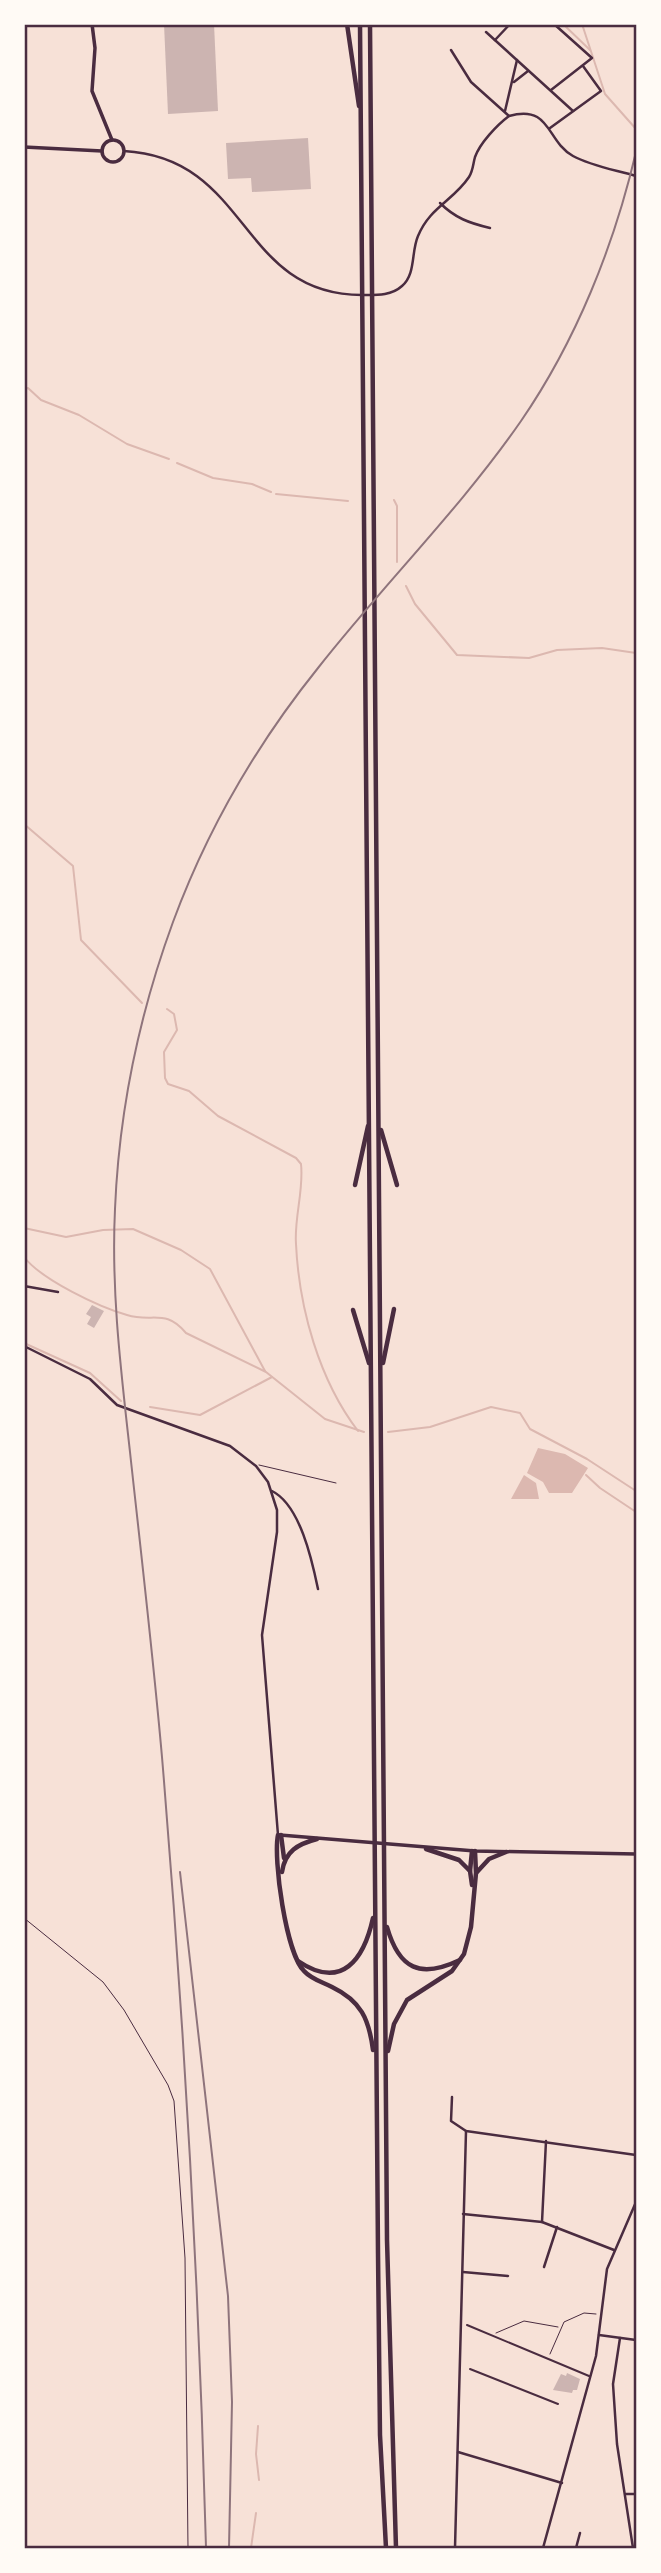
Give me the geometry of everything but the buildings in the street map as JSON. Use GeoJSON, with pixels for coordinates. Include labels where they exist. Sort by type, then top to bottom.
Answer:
{"type":"FeatureCollection","features":[{"type":"Feature","properties":{"kind":"highway"},"geometry":{"type":"LineString","coordinates":[[348,24],[361,121]]}},
{"type":"Feature","properties":{"kind":"highway"},"geometry":{"type":"LineString","coordinates":[[360,24],[376,2068],[380,2435],[386,2549]]}},
{"type":"Feature","properties":{"kind":"highway"},"geometry":{"type":"LineString","coordinates":[[370,24],[386,2058],[390,2414],[396,2549]]}},
{"type":"Feature","properties":{"kind":"highway"},"geometry":{"type":"LineString","coordinates":[[355,1185],[370,1114]]}},
{"type":"Feature","properties":{"kind":"highway"},"geometry":{"type":"LineString","coordinates":[[379,1119],[386,1154],[397,1185]]}},
{"type":"Feature","properties":{"kind":"highway"},"geometry":{"type":"LineString","coordinates":[[381,1378],[394,1309]]}},
{"type":"Feature","properties":{"kind":"highway"},"geometry":{"type":"LineString","coordinates":[[353,1310],[372,1374]]}},
{"type":"Feature","properties":{"kind":"highway"},"geometry":{"type":"LineString","coordinates":[[280,1835],[277,1854],[286,1931],[295,1959],[311,1977],[345,1994],[361,2008],[371,2031],[376,2068]]}},
{"type":"Feature","properties":{"kind":"highway"},"geometry":{"type":"LineString","coordinates":[[280,1835],[284,1859],[281,1876]]}},
{"type":"Feature","properties":{"kind":"highway"},"geometry":{"type":"LineString","coordinates":[[284,1859],[293,1848],[317,1839]]}},
{"type":"Feature","properties":{"kind":"highway"},"geometry":{"type":"LineString","coordinates":[[426,1849],[459,1860],[470,1871]]}},
{"type":"Feature","properties":{"kind":"highway"},"geometry":{"type":"LineString","coordinates":[[386,2058],[394,2024],[407,2000],[452,1971],[461,1959],[469,1940],[477,1873],[473,1851]]}},
{"type":"Feature","properties":{"kind":"highway"},"geometry":{"type":"LineString","coordinates":[[473,1851],[470,1871],[473,1889]]}},
{"type":"Feature","properties":{"kind":"highway"},"geometry":{"type":"LineString","coordinates":[[477,1873],[489,1860],[506,1852]]}},
{"type":"Feature","properties":{"kind":"highway"},"geometry":{"type":"LineString","coordinates":[[295,1959],[318,1971],[335,1972],[347,1968],[360,1956],[375,1907]]}},
{"type":"Feature","properties":{"kind":"highway"},"geometry":{"type":"LineString","coordinates":[[385,1921],[394,1950],[410,1966],[431,1970],[461,1959]]}},
{"type":"Feature","properties":{"kind":"main road"},"geometry":{"type":"LineString","coordinates":[[92,24],[95,48],[92,91],[112,140],[121,143],[124,151],[121,159],[111,162],[104,158],[102,151],[104,145],[112,140]]}},
{"type":"Feature","properties":{"kind":"main road"},"geometry":{"type":"LineString","coordinates":[[24,148],[102,151]]}},
{"type":"Feature","properties":{"kind":"main road"},"geometry":{"type":"LineString","coordinates":[[280,1835],[426,1849],[636,1854]]}},
{"type":"Feature","properties":{"kind":"street"},"geometry":{"type":"LineString","coordinates":[[495,40],[510,24]]}},
{"type":"Feature","properties":{"kind":"street"},"geometry":{"type":"LineString","coordinates":[[551,90],[592,58],[554,24]]}},
{"type":"Feature","properties":{"kind":"street"},"geometry":{"type":"LineString","coordinates":[[486,32],[573,111]]}},
{"type":"Feature","properties":{"kind":"street"},"geometry":{"type":"LineString","coordinates":[[451,50],[471,82],[509,116]]}},
{"type":"Feature","properties":{"kind":"street"},"geometry":{"type":"LineString","coordinates":[[505,111],[514,82],[517,60]]}},
{"type":"Feature","properties":{"kind":"street"},"geometry":{"type":"LineString","coordinates":[[550,128],[601,92],[582,65]]}},
{"type":"Feature","properties":{"kind":"street"},"geometry":{"type":"LineString","coordinates":[[514,82],[529,70]]}},
{"type":"Feature","properties":{"kind":"street"},"geometry":{"type":"LineString","coordinates":[[124,151],[153,155],[184,167],[228,203],[272,261],[285,272],[313,288],[341,294],[386,294],[404,284],[411,272],[418,236],[430,214],[462,186],[470,176],[478,153],[509,116],[533,115],[550,128],[561,146],[571,155],[636,176]]}},
{"type":"Feature","properties":{"kind":"street"},"geometry":{"type":"LineString","coordinates":[[440,203],[451,214],[489,228]]}},
{"type":"Feature","properties":{"kind":"street"},"geometry":{"type":"LineString","coordinates":[[24,1286],[58,1292]]}},
{"type":"Feature","properties":{"kind":"street"},"geometry":{"type":"LineString","coordinates":[[24,1346],[90,1379],[117,1405],[230,1446],[257,1465],[272,1491],[277,1532],[262,1635],[280,1835]]}},
{"type":"Feature","properties":{"kind":"street"},"geometry":{"type":"LineString","coordinates":[[272,1491],[280,1495],[297,1521],[310,1553],[318,1588]]}},
{"type":"Feature","properties":{"kind":"street"},"geometry":{"type":"LineString","coordinates":[[452,2098],[452,2122],[466,2131],[636,2155]]}},
{"type":"Feature","properties":{"kind":"street"},"geometry":{"type":"LineString","coordinates":[[455,2549],[466,2131]]}},
{"type":"Feature","properties":{"kind":"street"},"geometry":{"type":"LineString","coordinates":[[542,2222],[546,2141]]}},
{"type":"Feature","properties":{"kind":"street"},"geometry":{"type":"LineString","coordinates":[[543,2549],[590,2376],[602,2316],[605,2278],[614,2250],[636,2202]]}},
{"type":"Feature","properties":{"kind":"street"},"geometry":{"type":"LineString","coordinates":[[463,2214],[542,2222],[614,2250]]}},
{"type":"Feature","properties":{"kind":"street"},"geometry":{"type":"LineString","coordinates":[[544,2267],[556,2227]]}},
{"type":"Feature","properties":{"kind":"street"},"geometry":{"type":"LineString","coordinates":[[462,2272],[508,2276]]}},
{"type":"Feature","properties":{"kind":"street"},"geometry":{"type":"LineString","coordinates":[[467,2325],[495,2334],[590,2376]]}},
{"type":"Feature","properties":{"kind":"street"},"geometry":{"type":"LineString","coordinates":[[599,2335],[636,2340]]}},
{"type":"Feature","properties":{"kind":"street"},"geometry":{"type":"LineString","coordinates":[[620,2338],[614,2385],[617,2444],[633,2549]]}},
{"type":"Feature","properties":{"kind":"street"},"geometry":{"type":"LineString","coordinates":[[470,2369],[558,2404]]}},
{"type":"Feature","properties":{"kind":"street"},"geometry":{"type":"LineString","coordinates":[[458,2452],[562,2483]]}},
{"type":"Feature","properties":{"kind":"street"},"geometry":{"type":"LineString","coordinates":[[626,2494],[636,2494]]}},
{"type":"Feature","properties":{"kind":"street"},"geometry":{"type":"LineString","coordinates":[[576,2549],[580,2533]]}},
{"type":"Feature","properties":{"kind":"lane"},"geometry":{"type":"LineString","coordinates":[[257,1465],[286,1469],[336,1483]]}},
{"type":"Feature","properties":{"kind":"lane"},"geometry":{"type":"LineString","coordinates":[[460,2325],[467,2325]]}},
{"type":"Feature","properties":{"kind":"path"},"geometry":{"type":"LineString","coordinates":[[24,1918],[90,1970],[114,1994],[168,2085],[174,2101],[185,2258],[188,2549]]}},
{"type":"Feature","properties":{"kind":"path"},"geometry":{"type":"LineString","coordinates":[[545,2357],[550,2353],[561,2327],[574,2316],[584,2313],[602,2316]]}},
{"type":"Feature","properties":{"kind":"path"},"geometry":{"type":"LineString","coordinates":[[495,2334],[524,2321],[561,2327]]}},
{"type":"Feature","properties":{"kind":"shaded area"},"geometry":{"type":"Polygon","coordinates":[[[538,1448],[565,1454],[588,1468],[572,1493],[549,1493],[543,1482],[527,1473],[538,1448]]]}},
{"type":"Feature","properties":{"kind":"shaded area"},"geometry":{"type":"Polygon","coordinates":[[[524,1475],[536,1483],[539,1499],[511,1499],[524,1475]]]}},
{"type":"Feature","properties":{"kind":"waterway"},"geometry":{"type":"LineString","coordinates":[[563,24],[590,50]]}},
{"type":"Feature","properties":{"kind":"waterway"},"geometry":{"type":"LineString","coordinates":[[582,24],[605,94],[636,129]]}},
{"type":"Feature","properties":{"kind":"waterway"},"geometry":{"type":"LineString","coordinates":[[24,389],[28,388],[41,400],[79,415],[127,444],[169,459]]}},
{"type":"Feature","properties":{"kind":"waterway"},"geometry":{"type":"LineString","coordinates":[[177,463],[213,478],[252,484],[271,492]]}},
{"type":"Feature","properties":{"kind":"waterway"},"geometry":{"type":"LineString","coordinates":[[276,494],[348,501]]}},
{"type":"Feature","properties":{"kind":"waterway"},"geometry":{"type":"LineString","coordinates":[[394,500],[397,506],[397,562]]}},
{"type":"Feature","properties":{"kind":"waterway"},"geometry":{"type":"LineString","coordinates":[[406,586],[415,604],[457,655],[529,658],[557,650],[602,648],[636,653]]}},
{"type":"Feature","properties":{"kind":"waterway"},"geometry":{"type":"LineString","coordinates":[[24,824],[73,866],[81,940],[142,1003]]}},
{"type":"Feature","properties":{"kind":"waterway"},"geometry":{"type":"LineString","coordinates":[[167,1009],[174,1014],[177,1030],[164,1052],[165,1078],[168,1084],[189,1091],[218,1116],[296,1158],[301,1164],[296,1224],[301,1293],[322,1366],[344,1411],[358,1431]]}},
{"type":"Feature","properties":{"kind":"waterway"},"geometry":{"type":"LineString","coordinates":[[24,1228],[66,1237],[103,1230],[133,1229],[181,1250],[210,1269],[265,1371]]}},
{"type":"Feature","properties":{"kind":"waterway"},"geometry":{"type":"LineString","coordinates":[[24,1257],[44,1275],[102,1306],[136,1317],[165,1318],[172,1321],[186,1333],[266,1372],[325,1419],[364,1432]]}},
{"type":"Feature","properties":{"kind":"waterway"},"geometry":{"type":"LineString","coordinates":[[24,1343],[90,1373],[121,1401]]}},
{"type":"Feature","properties":{"kind":"waterway"},"geometry":{"type":"LineString","coordinates":[[150,1407],[200,1415],[272,1377]]}},
{"type":"Feature","properties":{"kind":"waterway"},"geometry":{"type":"LineString","coordinates":[[388,1432],[430,1427],[491,1407],[520,1413],[530,1429],[587,1459],[636,1491]]}},
{"type":"Feature","properties":{"kind":"waterway"},"geometry":{"type":"LineString","coordinates":[[586,1475],[600,1488],[636,1512]]}},
{"type":"Feature","properties":{"kind":"waterway"},"geometry":{"type":"LineString","coordinates":[[258,2426],[256,2454],[259,2480]]}},
{"type":"Feature","properties":{"kind":"waterway"},"geometry":{"type":"LineString","coordinates":[[251,2548],[256,2513]]}},
{"type":"Feature","properties":{"kind":"railway"},"geometry":{"type":"LineString","coordinates":[[206,2548],[190,2152],[170,1856],[116,1301],[115,1209],[126,1100],[150,992],[173,922],[201,854],[235,789],[296,697],[343,637],[473,485],[541,390],[591,292],[616,222],[636,152]]}},
{"type":"Feature","properties":{"kind":"railway"},"geometry":{"type":"LineString","coordinates":[[180,1872],[228,2296],[232,2402],[229,2548]]}}]}
